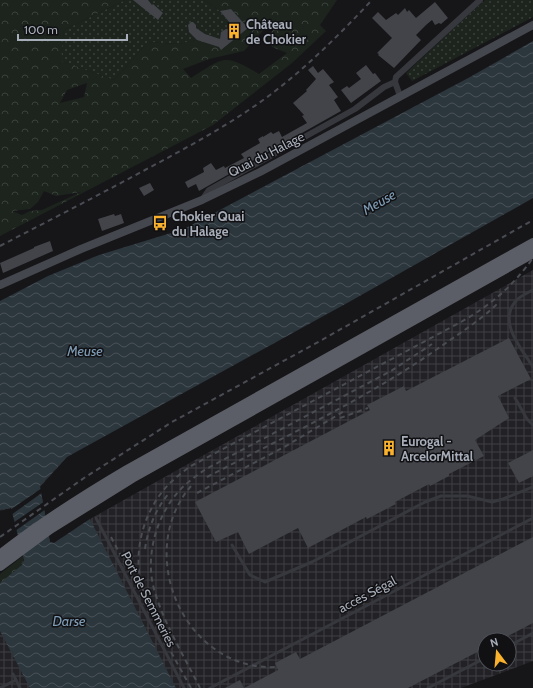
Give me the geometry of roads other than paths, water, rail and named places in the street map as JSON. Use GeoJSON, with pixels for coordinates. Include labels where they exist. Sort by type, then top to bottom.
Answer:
{"type":"FeatureCollection","features":[{"type":"Feature","properties":{"kind":"highway"},"geometry":{"type":"LineString","coordinates":[[0,566],[19,546],[91,492],[533,243]]}},
{"type":"Feature","properties":{"kind":"highway"},"geometry":{"type":"LineString","coordinates":[[49,524],[533,254]]}},
{"type":"Feature","properties":{"kind":"highway"},"geometry":{"type":"LineString","coordinates":[[0,555],[19,546]]}},
{"type":"Feature","properties":{"kind":"main road","name":"Quai du Halage"},"geometry":{"type":"LineString","coordinates":[[0,285],[81,249],[202,200],[260,172],[533,25]]}},
{"type":"Feature","properties":{"kind":"street"},"geometry":{"type":"LineString","coordinates":[[400,96],[395,82],[396,77],[480,0]]}},
{"type":"Feature","properties":{"kind":"street"},"geometry":{"type":"LineString","coordinates":[[202,200],[209,190],[355,109],[384,87],[395,82]]}},
{"type":"Feature","properties":{"kind":"lane"},"geometry":{"type":"LineString","coordinates":[[533,290],[515,301],[510,311],[509,319],[511,330],[533,367]]}},
{"type":"Feature","properties":{"kind":"lane"},"geometry":{"type":"LineString","coordinates":[[515,398],[527,420],[533,425]]}},
{"type":"Feature","properties":{"kind":"lane"},"geometry":{"type":"LineString","coordinates":[[232,545],[250,575],[265,582],[312,562],[425,502],[441,496],[467,496],[492,502],[503,500],[533,487]]}},
{"type":"Feature","properties":{"kind":"lane","name":"Port de Semmeries"},"geometry":{"type":"LineString","coordinates":[[96,518],[184,688]]}},
{"type":"Feature","properties":{"kind":"lane","name":"accès Ségal"},"geometry":{"type":"LineString","coordinates":[[210,688],[533,518]]}},
{"type":"Feature","properties":{"kind":"lane"},"geometry":{"type":"LineString","coordinates":[[517,642],[533,633]]}},
{"type":"Feature","properties":{"kind":"lane"},"geometry":{"type":"LineString","coordinates":[[428,688],[477,662]]}},
{"type":"Feature","properties":{"kind":"lane"},"geometry":{"type":"LineString","coordinates":[[13,674],[20,688]]}},
{"type":"Feature","properties":{"kind":"lane"},"geometry":{"type":"LineString","coordinates":[[0,688],[16,680]]}},
{"type":"Feature","properties":{"kind":"water","name":"Meuse"},"geometry":{"type":"Polygon","coordinates":[[[533,41],[533,198],[349,302],[67,457],[40,486],[50,542],[54,543],[90,519],[176,688],[30,688],[0,631],[0,583],[22,565],[24,560],[11,508],[0,510],[0,301],[48,276],[99,255],[184,229],[470,77],[533,41]]]}},
{"type":"Feature","properties":{"kind":"railway"},"geometry":{"type":"LineString","coordinates":[[0,246],[177,153],[240,116],[270,95],[310,62],[372,0]]}},
{"type":"Feature","properties":{"kind":"railway"},"geometry":{"type":"LineString","coordinates":[[0,537],[84,478],[172,422],[320,341],[533,220]]}},
{"type":"Feature","properties":{"kind":"railway"},"geometry":{"type":"LineString","coordinates":[[191,688],[164,639],[152,613],[142,587],[139,573],[138,559],[142,531],[153,505],[161,493],[172,481],[191,466],[461,322],[501,294],[517,278],[533,258]]}},
{"type":"Feature","properties":{"kind":"railway"},"geometry":{"type":"LineString","coordinates":[[207,477],[326,416],[413,366],[485,315],[498,303]]}},
{"type":"Feature","properties":{"kind":"railway"},"geometry":{"type":"LineString","coordinates":[[200,688],[163,615],[154,589],[152,577],[151,564],[154,538],[158,525],[170,502],[184,486],[206,469],[391,371],[432,344]]}},
{"type":"Feature","properties":{"kind":"railway"},"geometry":{"type":"LineString","coordinates":[[340,418],[368,408]]}},
{"type":"Feature","properties":{"kind":"railway"},"geometry":{"type":"LineString","coordinates":[[197,493],[286,446],[346,410]]}},
{"type":"Feature","properties":{"kind":"railway"},"geometry":{"type":"LineString","coordinates":[[191,486],[174,514],[167,544],[168,574],[178,604],[194,630],[217,650],[245,663],[277,667]]}},
{"type":"Feature","properties":{"kind":"railway"},"geometry":{"type":"LineString","coordinates":[[145,549],[148,533],[153,519],[170,492]]}},
{"type":"Feature","properties":{"kind":"railway"},"geometry":{"type":"LineString","coordinates":[[111,537],[140,592]]}},
{"type":"Feature","properties":{"kind":"place","name":"Château de Chokier"},"geometry":{"type":"Point","coordinates":[234,31]}},
{"type":"Feature","properties":{"kind":"place","name":"Chokier Quai du Halage"},"geometry":{"type":"Point","coordinates":[160,223]}},
{"type":"Feature","properties":{"kind":"place","name":"Eurogal - ArcelorMittal"},"geometry":{"type":"Point","coordinates":[389,448]}},
{"type":"Feature","properties":{"kind":"water label","name":"Darse"},"geometry":{"type":"Point","coordinates":[69,621]}}]}
